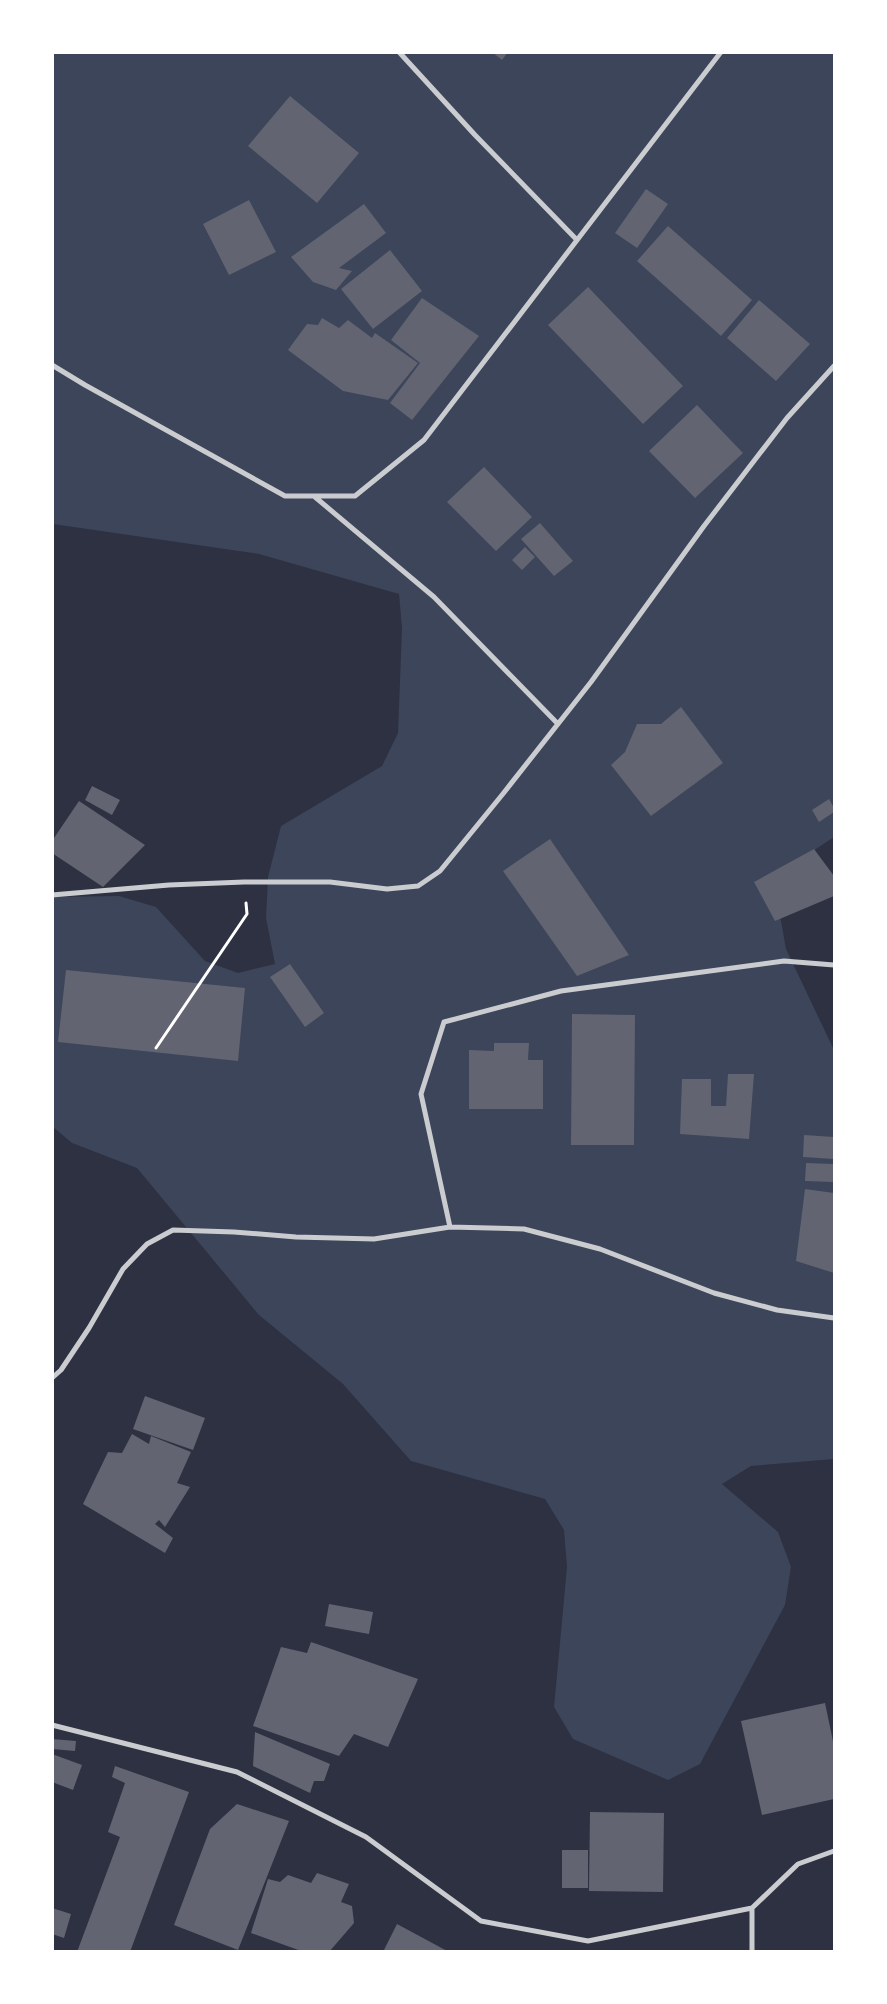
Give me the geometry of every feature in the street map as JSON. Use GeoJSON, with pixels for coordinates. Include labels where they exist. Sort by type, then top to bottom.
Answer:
{"type":"FeatureCollection","features":[{"type":"Feature","properties":{"kind":"street"},"geometry":{"type":"LineString","coordinates":[[400,52],[475,135],[577,240]]}},
{"type":"Feature","properties":{"kind":"street"},"geometry":{"type":"LineString","coordinates":[[52,364],[85,385],[285,496],[355,496],[424,440],[721,52]]}},
{"type":"Feature","properties":{"kind":"street"},"geometry":{"type":"LineString","coordinates":[[52,895],[244,882],[330,882],[388,889],[418,886],[440,871],[558,724],[710,518],[787,418],[834,366]]}},
{"type":"Feature","properties":{"kind":"street"},"geometry":{"type":"LineString","coordinates":[[314,496],[434,596],[558,724]]}},
{"type":"Feature","properties":{"kind":"street"},"geometry":{"type":"LineString","coordinates":[[450,1227],[421,1094],[444,1022],[561,991],[784,961],[834,965]]}},
{"type":"Feature","properties":{"kind":"street"},"geometry":{"type":"LineString","coordinates":[[52,1378],[61,1370],[123,1270],[148,1244],[173,1230],[374,1239],[450,1227],[524,1228],[600,1249],[714,1293],[777,1310],[834,1318]]}},
{"type":"Feature","properties":{"kind":"street"},"geometry":{"type":"LineString","coordinates":[[52,1725],[238,1772],[366,1836],[481,1921],[588,1941],[752,1908],[798,1864],[834,1851]]}},
{"type":"Feature","properties":{"kind":"street"},"geometry":{"type":"LineString","coordinates":[[752,1908],[752,1952]]}},
{"type":"Feature","properties":{"kind":"path"},"geometry":{"type":"LineString","coordinates":[[156,1048],[247,914],[244,882]]}},
{"type":"Feature","properties":{"kind":"shaded area"},"geometry":{"type":"Polygon","coordinates":[[[53,53],[834,53],[834,837],[804,857],[777,898],[786,949],[834,1050],[834,1459],[751,1466],[722,1484],[778,1532],[791,1567],[785,1605],[700,1764],[668,1780],[573,1739],[554,1707],[567,1567],[564,1530],[545,1499],[411,1461],[343,1384],[259,1315],[137,1168],[72,1143],[53,1127],[53,897],[119,896],[156,907],[205,961],[238,973],[275,964],[266,918],[268,877],[281,826],[382,766],[398,733],[402,628],[399,594],[259,554],[53,524],[53,53]]]}},
{"type":"Feature","properties":{"kind":"building"},"geometry":{"type":"Polygon","coordinates":[[[492,52],[508,52],[502,60],[492,52]]]}},
{"type":"Feature","properties":{"kind":"building"},"geometry":{"type":"Polygon","coordinates":[[[290,96],[359,153],[317,203],[248,146],[290,96]]]}},
{"type":"Feature","properties":{"kind":"building"},"geometry":{"type":"Polygon","coordinates":[[[646,189],[668,204],[637,248],[615,233],[646,189]]]}},
{"type":"Feature","properties":{"kind":"building"},"geometry":{"type":"Polygon","coordinates":[[[249,200],[276,252],[229,275],[203,224],[249,200]]]}},
{"type":"Feature","properties":{"kind":"building"},"geometry":{"type":"Polygon","coordinates":[[[364,204],[386,233],[339,268],[352,271],[336,290],[313,282],[291,257],[364,204]]]}},
{"type":"Feature","properties":{"kind":"building"},"geometry":{"type":"Polygon","coordinates":[[[668,226],[752,300],[721,336],[637,261],[668,226]]]}},
{"type":"Feature","properties":{"kind":"building"},"geometry":{"type":"Polygon","coordinates":[[[390,250],[422,291],[373,329],[341,289],[390,250]]]}},
{"type":"Feature","properties":{"kind":"building"},"geometry":{"type":"Polygon","coordinates":[[[588,287],[683,386],[643,424],[548,325],[588,287]]]}},
{"type":"Feature","properties":{"kind":"building"},"geometry":{"type":"Polygon","coordinates":[[[422,298],[479,336],[412,420],[390,403],[420,363],[391,340],[422,298]]]}},
{"type":"Feature","properties":{"kind":"building"},"geometry":{"type":"Polygon","coordinates":[[[759,300],[810,344],[776,381],[727,338],[759,300]]]}},
{"type":"Feature","properties":{"kind":"building"},"geometry":{"type":"Polygon","coordinates":[[[322,318],[339,328],[348,320],[372,338],[375,333],[418,363],[388,400],[343,391],[288,350],[307,324],[318,325],[322,318]]]}},
{"type":"Feature","properties":{"kind":"building"},"geometry":{"type":"Polygon","coordinates":[[[697,405],[743,453],[695,498],[649,451],[697,405]]]}},
{"type":"Feature","properties":{"kind":"building"},"geometry":{"type":"Polygon","coordinates":[[[484,467],[532,517],[496,551],[447,502],[484,467]]]}},
{"type":"Feature","properties":{"kind":"building"},"geometry":{"type":"Polygon","coordinates":[[[540,523],[573,561],[554,576],[521,539],[540,523]]]}},
{"type":"Feature","properties":{"kind":"building"},"geometry":{"type":"Polygon","coordinates":[[[525,547],[535,557],[522,570],[512,560],[525,547]]]}},
{"type":"Feature","properties":{"kind":"building"},"geometry":{"type":"Polygon","coordinates":[[[681,707],[723,763],[651,816],[611,765],[625,752],[637,724],[661,724],[681,707]]]}},
{"type":"Feature","properties":{"kind":"building"},"geometry":{"type":"Polygon","coordinates":[[[92,786],[120,800],[112,815],[85,800],[92,786]]]}},
{"type":"Feature","properties":{"kind":"building"},"geometry":{"type":"Polygon","coordinates":[[[829,799],[834,812],[819,822],[812,810],[829,799]]]}},
{"type":"Feature","properties":{"kind":"building"},"geometry":{"type":"Polygon","coordinates":[[[79,801],[145,845],[103,887],[52,853],[52,841],[79,801]]]}},
{"type":"Feature","properties":{"kind":"building"},"geometry":{"type":"Polygon","coordinates":[[[550,839],[629,955],[577,976],[503,871],[550,839]]]}},
{"type":"Feature","properties":{"kind":"building"},"geometry":{"type":"Polygon","coordinates":[[[814,849],[834,876],[834,896],[775,921],[754,882],[814,849]]]}},
{"type":"Feature","properties":{"kind":"building"},"geometry":{"type":"Polygon","coordinates":[[[290,964],[324,1013],[305,1027],[270,977],[290,964]]]}},
{"type":"Feature","properties":{"kind":"building"},"geometry":{"type":"Polygon","coordinates":[[[66,970],[245,988],[238,1061],[58,1042],[66,970]]]}},
{"type":"Feature","properties":{"kind":"building"},"geometry":{"type":"Polygon","coordinates":[[[572,1014],[635,1015],[634,1145],[571,1145],[572,1014]]]}},
{"type":"Feature","properties":{"kind":"building"},"geometry":{"type":"Polygon","coordinates":[[[494,1043],[529,1043],[528,1060],[543,1060],[543,1109],[469,1109],[469,1050],[494,1051],[494,1043]]]}},
{"type":"Feature","properties":{"kind":"building"},"geometry":{"type":"Polygon","coordinates":[[[728,1074],[754,1074],[749,1139],[680,1134],[682,1079],[711,1079],[711,1106],[726,1106],[728,1074]]]}},
{"type":"Feature","properties":{"kind":"building"},"geometry":{"type":"Polygon","coordinates":[[[804,1135],[834,1137],[834,1159],[803,1157],[804,1135]]]}},
{"type":"Feature","properties":{"kind":"building"},"geometry":{"type":"Polygon","coordinates":[[[806,1163],[834,1164],[833,1182],[805,1181],[806,1163]]]}},
{"type":"Feature","properties":{"kind":"building"},"geometry":{"type":"Polygon","coordinates":[[[805,1189],[834,1193],[834,1273],[796,1261],[805,1189]]]}},
{"type":"Feature","properties":{"kind":"building"},"geometry":{"type":"Polygon","coordinates":[[[145,1396],[205,1418],[193,1450],[133,1429],[145,1396]]]}},
{"type":"Feature","properties":{"kind":"building"},"geometry":{"type":"Polygon","coordinates":[[[132,1434],[149,1444],[151,1436],[191,1452],[177,1483],[190,1487],[165,1527],[159,1520],[155,1524],[173,1538],[165,1553],[83,1504],[108,1452],[122,1453],[132,1434]]]}},
{"type":"Feature","properties":{"kind":"building"},"geometry":{"type":"Polygon","coordinates":[[[329,1604],[373,1612],[369,1634],[325,1626],[329,1604]]]}},
{"type":"Feature","properties":{"kind":"building"},"geometry":{"type":"Polygon","coordinates":[[[311,1642],[418,1679],[388,1747],[354,1734],[339,1756],[253,1726],[281,1647],[307,1653],[311,1642]]]}},
{"type":"Feature","properties":{"kind":"building"},"geometry":{"type":"Polygon","coordinates":[[[825,1703],[834,1746],[834,1799],[762,1815],[741,1721],[825,1703]]]}},
{"type":"Feature","properties":{"kind":"building"},"geometry":{"type":"Polygon","coordinates":[[[255,1732],[330,1764],[324,1781],[314,1781],[310,1793],[253,1766],[255,1732]]]}},
{"type":"Feature","properties":{"kind":"building"},"geometry":{"type":"Polygon","coordinates":[[[52,1739],[76,1741],[75,1751],[52,1749],[52,1739]]]}},
{"type":"Feature","properties":{"kind":"building"},"geometry":{"type":"Polygon","coordinates":[[[52,1754],[82,1765],[73,1790],[52,1782],[52,1754]]]}},
{"type":"Feature","properties":{"kind":"building"},"geometry":{"type":"Polygon","coordinates":[[[115,1766],[189,1792],[130,1952],[77,1952],[120,1837],[108,1832],[125,1783],[112,1777],[115,1766]]]}},
{"type":"Feature","properties":{"kind":"building"},"geometry":{"type":"Polygon","coordinates":[[[237,1804],[289,1821],[238,1950],[174,1925],[210,1829],[237,1804]]]}},
{"type":"Feature","properties":{"kind":"building"},"geometry":{"type":"Polygon","coordinates":[[[590,1812],[664,1813],[663,1892],[589,1891],[590,1812]]]}},
{"type":"Feature","properties":{"kind":"building"},"geometry":{"type":"Polygon","coordinates":[[[562,1850],[588,1850],[588,1888],[562,1888],[562,1850]]]}},
{"type":"Feature","properties":{"kind":"building"},"geometry":{"type":"Polygon","coordinates":[[[317,1873],[349,1884],[341,1902],[352,1906],[354,1923],[329,1952],[304,1952],[251,1933],[268,1879],[280,1882],[288,1875],[311,1883],[317,1873]]]}},
{"type":"Feature","properties":{"kind":"building"},"geometry":{"type":"Polygon","coordinates":[[[52,1908],[71,1914],[64,1938],[52,1934],[52,1908]]]}},
{"type":"Feature","properties":{"kind":"building"},"geometry":{"type":"Polygon","coordinates":[[[397,1924],[449,1952],[383,1952],[397,1924]]]}}]}
